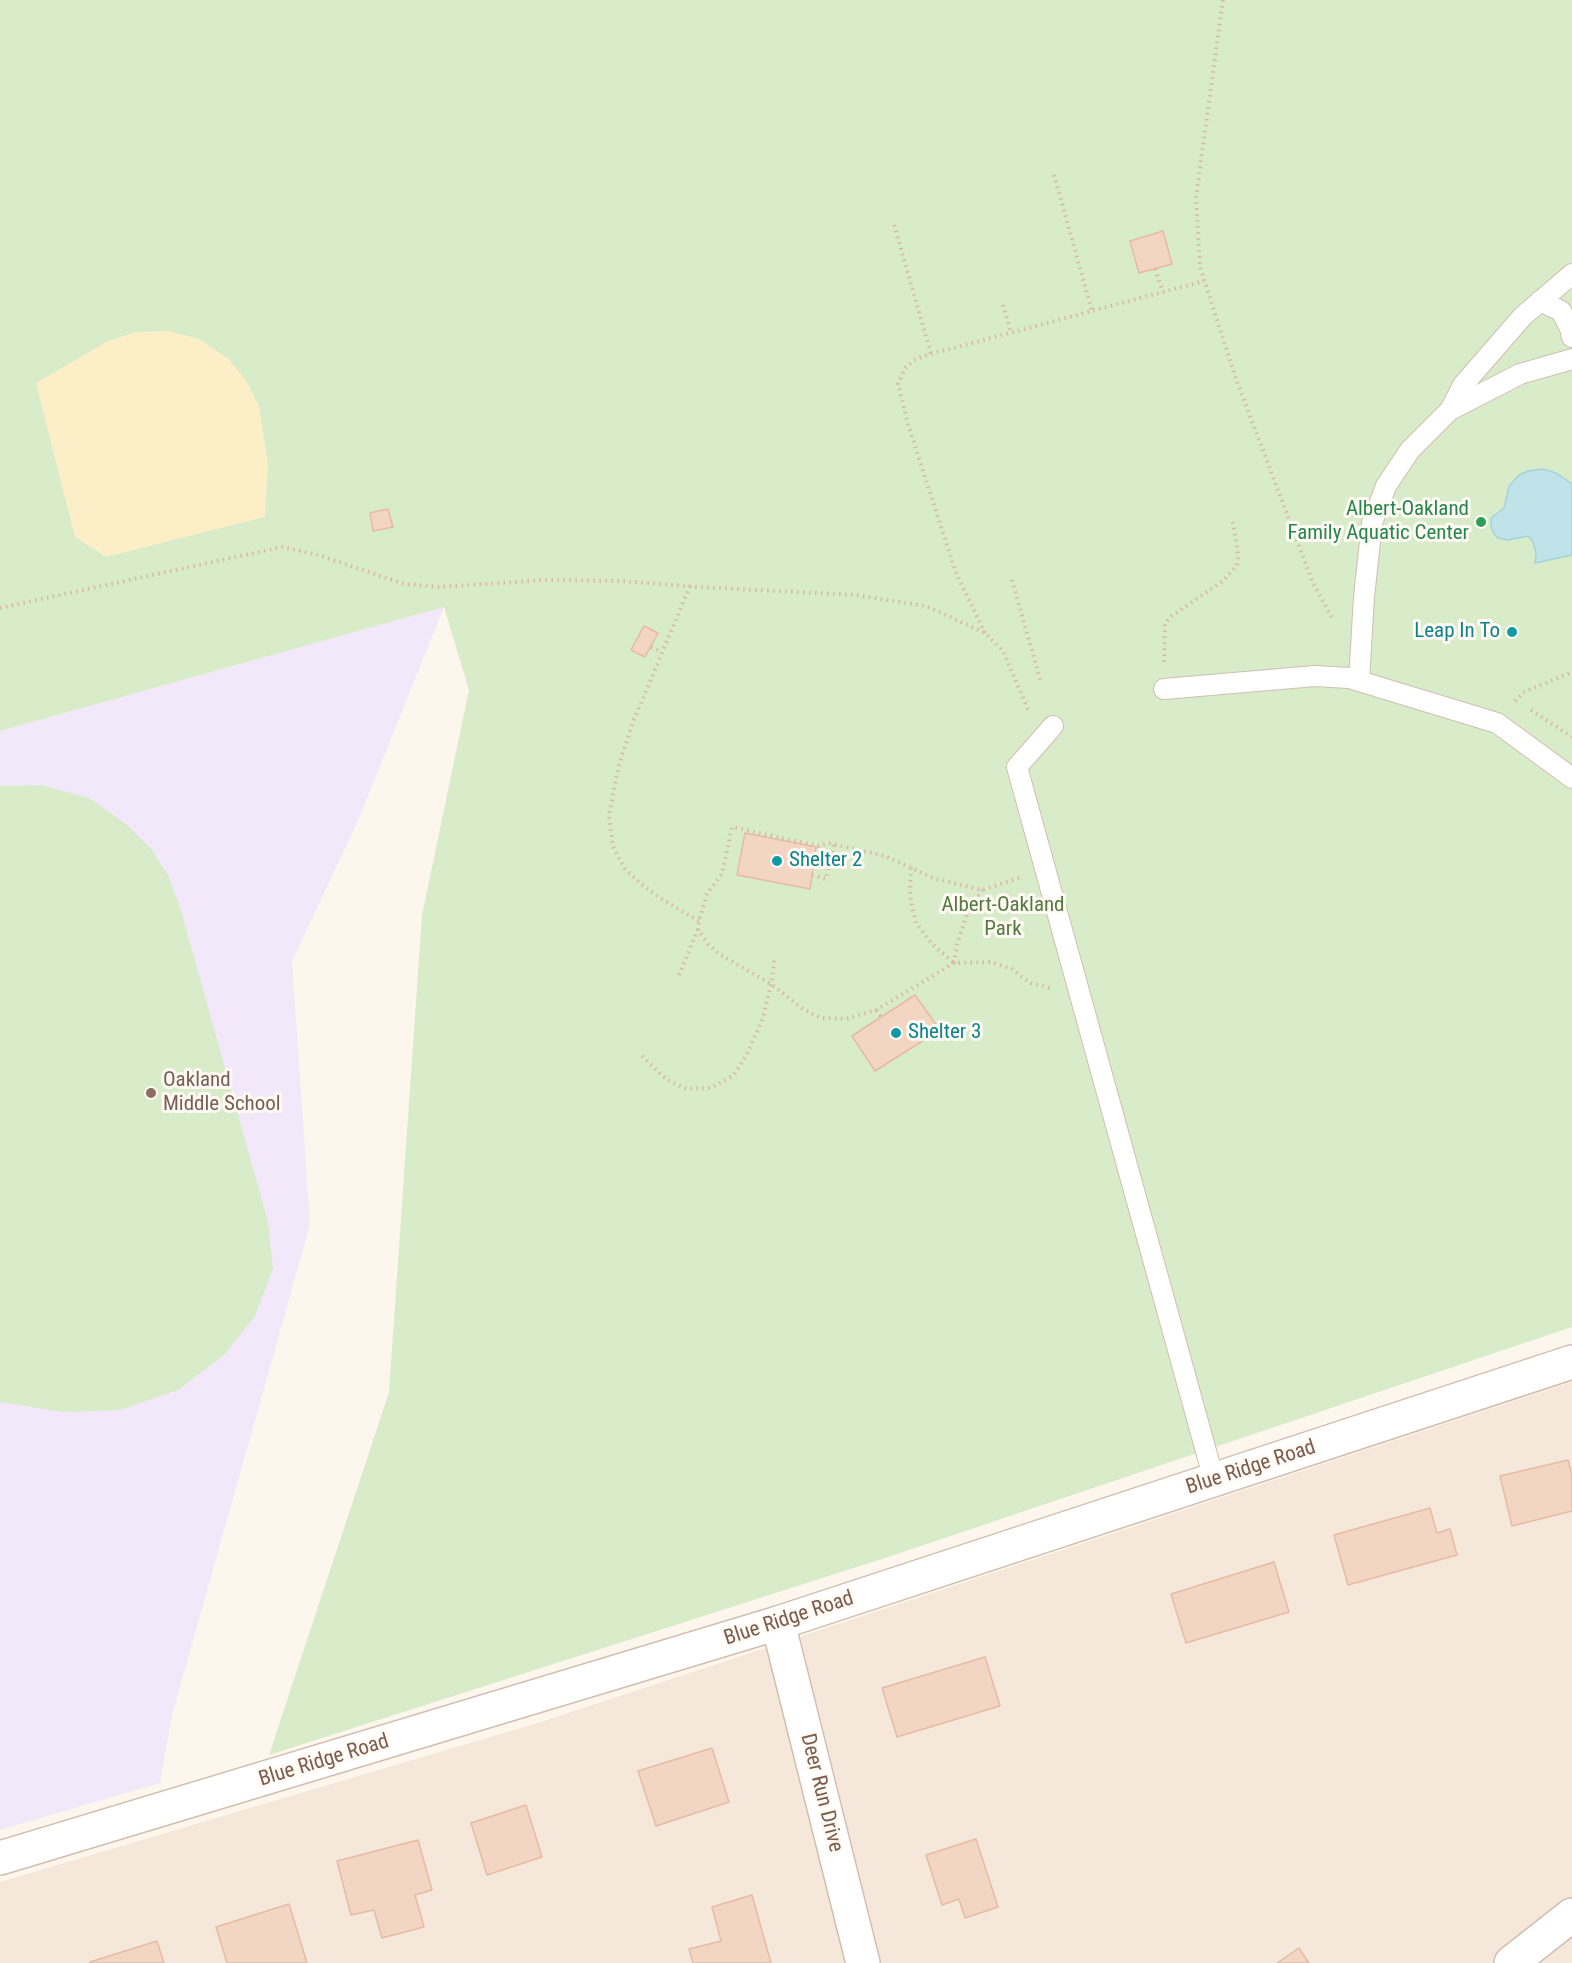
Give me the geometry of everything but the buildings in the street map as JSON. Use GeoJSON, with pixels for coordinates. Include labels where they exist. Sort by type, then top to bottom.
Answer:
{"type":"FeatureCollection","features":[{"type":"Feature","properties":{"kind":"street","name":"Blue Ridge Road"},"geometry":{"type":"LineString","coordinates":[[0,1858],[778,1623],[1572,1362]]}},
{"type":"Feature","properties":{"kind":"street","name":"Deer Run Drive"},"geometry":{"type":"LineString","coordinates":[[778,1623],[863,1963]]}},
{"type":"Feature","properties":{"kind":"street"},"geometry":{"type":"LineString","coordinates":[[1511,1963],[1572,1915]]}},
{"type":"Feature","properties":{"kind":"lane"},"geometry":{"type":"LineString","coordinates":[[1359,681],[1364,597],[1372,523],[1386,486],[1410,450],[1450,410],[1463,385],[1523,316],[1572,274]]}},
{"type":"Feature","properties":{"kind":"lane"},"geometry":{"type":"LineString","coordinates":[[1540,301],[1561,311],[1570,328],[1572,338]]}},
{"type":"Feature","properties":{"kind":"lane"},"geometry":{"type":"LineString","coordinates":[[1450,410],[1520,375],[1572,358]]}},
{"type":"Feature","properties":{"kind":"lane"},"geometry":{"type":"LineString","coordinates":[[1164,689],[1315,676],[1349,678],[1497,723],[1572,778]]}},
{"type":"Feature","properties":{"kind":"lane"},"geometry":{"type":"LineString","coordinates":[[1053,726],[1017,767],[1214,1480]]}},
{"type":"Feature","properties":{"kind":"path"},"geometry":{"type":"LineString","coordinates":[[1223,0],[1196,197],[1200,267],[1236,379],[1313,584],[1335,623]]}},
{"type":"Feature","properties":{"kind":"path"},"geometry":{"type":"LineString","coordinates":[[1054,175],[1092,311]]}},
{"type":"Feature","properties":{"kind":"path"},"geometry":{"type":"LineString","coordinates":[[894,225],[931,354]]}},
{"type":"Feature","properties":{"kind":"path"},"geometry":{"type":"LineString","coordinates":[[1155,269],[1163,292]]}},
{"type":"Feature","properties":{"kind":"path"},"geometry":{"type":"LineString","coordinates":[[1053,726],[1039,714],[1028,710],[1003,651],[985,633],[956,573],[908,424],[898,384],[905,368],[914,360],[931,354],[1204,281]]}},
{"type":"Feature","properties":{"kind":"path"},"geometry":{"type":"LineString","coordinates":[[1003,305],[1011,333]]}},
{"type":"Feature","properties":{"kind":"path"},"geometry":{"type":"LineString","coordinates":[[1164,689],[1165,624],[1172,616],[1224,580],[1237,565],[1237,544],[1232,518]]}},
{"type":"Feature","properties":{"kind":"path"},"geometry":{"type":"LineString","coordinates":[[0,608],[282,547],[315,554],[404,584],[439,587],[546,580],[621,580],[855,595],[926,606],[985,633]]}},
{"type":"Feature","properties":{"kind":"path"},"geometry":{"type":"LineString","coordinates":[[1012,580],[1041,683]]}},
{"type":"Feature","properties":{"kind":"path"},"geometry":{"type":"LineString","coordinates":[[690,586],[633,722],[618,768],[609,816],[613,847],[625,868],[641,884],[699,921]]}},
{"type":"Feature","properties":{"kind":"path"},"geometry":{"type":"LineString","coordinates":[[651,647],[662,652]]}},
{"type":"Feature","properties":{"kind":"path"},"geometry":{"type":"LineString","coordinates":[[1497,723],[1524,692],[1572,672]]}},
{"type":"Feature","properties":{"kind":"path"},"geometry":{"type":"LineString","coordinates":[[679,975],[698,929],[707,894],[723,874],[732,827],[819,846],[829,843],[885,856],[933,878],[982,890],[1046,870]]}},
{"type":"Feature","properties":{"kind":"path"},"geometry":{"type":"LineString","coordinates":[[812,875],[826,879],[834,844]]}},
{"type":"Feature","properties":{"kind":"path"},"geometry":{"type":"LineString","coordinates":[[911,868],[910,897],[916,923],[933,945],[954,963]]}},
{"type":"Feature","properties":{"kind":"path"},"geometry":{"type":"LineString","coordinates":[[954,963],[967,914],[982,890]]}},
{"type":"Feature","properties":{"kind":"path"},"geometry":{"type":"LineString","coordinates":[[698,929],[708,944],[720,954],[771,984],[803,1010],[821,1018],[846,1019],[876,1010],[954,963],[992,962],[1012,969],[1030,983],[1051,988],[1076,978]]}},
{"type":"Feature","properties":{"kind":"path"},"geometry":{"type":"LineString","coordinates":[[642,1056],[667,1080],[687,1089],[711,1088],[734,1075],[747,1054],[763,1018],[775,957]]}},
{"type":"Feature","properties":{"kind":"path"},"geometry":{"type":"LineString","coordinates":[[876,1010],[881,1017]]}},
{"type":"Feature","properties":{"kind":"shaded area","name":"Oakland Middle School"},"geometry":{"type":"Polygon","coordinates":[[[444,607],[357,823],[292,961],[310,1225],[172,1715],[160,1783],[0,1830],[0,731],[444,607]]]}},
{"type":"Feature","properties":{"kind":"shaded area"},"geometry":{"type":"Polygon","coordinates":[[[1572,1382],[1572,1963],[0,1963],[0,1882],[541,1722],[1572,1382]]]}},
{"type":"Feature","properties":{"kind":"green space","name":"Albert-Oakland Park"},"geometry":{"type":"Polygon","coordinates":[[[0,0],[1572,0],[1572,1327],[885,1558],[269,1755],[389,1392],[422,915],[469,690],[444,607],[0,731],[0,0]]]}},
{"type":"Feature","properties":{"kind":"green space"},"geometry":{"type":"Polygon","coordinates":[[[41,785],[89,798],[126,824],[151,849],[168,875],[180,907],[268,1222],[273,1269],[255,1316],[224,1355],[178,1390],[120,1410],[63,1412],[0,1402],[0,786],[41,785]]]}},
{"type":"Feature","properties":{"kind":"sand"},"geometry":{"type":"Polygon","coordinates":[[[168,331],[199,339],[229,359],[247,382],[259,406],[268,463],[265,517],[106,557],[75,537],[36,383],[108,341],[136,332],[168,331]]]}},
{"type":"Feature","properties":{"kind":"water"},"geometry":{"type":"Polygon","coordinates":[[[1543,469],[1556,473],[1572,484],[1572,555],[1535,563],[1536,553],[1533,542],[1528,536],[1508,540],[1498,538],[1491,526],[1491,518],[1504,508],[1509,486],[1519,475],[1543,469]]]}},
{"type":"Feature","properties":{"kind":"place","name":"Albert-Oakland Family Aquatic Center"},"geometry":{"type":"Point","coordinates":[1481,522]}},
{"type":"Feature","properties":{"kind":"place","name":"Leap In To"},"geometry":{"type":"Point","coordinates":[1512,632]}},
{"type":"Feature","properties":{"kind":"place","name":"Shelter 2"},"geometry":{"type":"Point","coordinates":[777,861]}},
{"type":"Feature","properties":{"kind":"place","name":"Shelter 3"},"geometry":{"type":"Point","coordinates":[896,1033]}},
{"type":"Feature","properties":{"kind":"place","name":"Oakland Middle School"},"geometry":{"type":"Point","coordinates":[151,1093]}}]}
